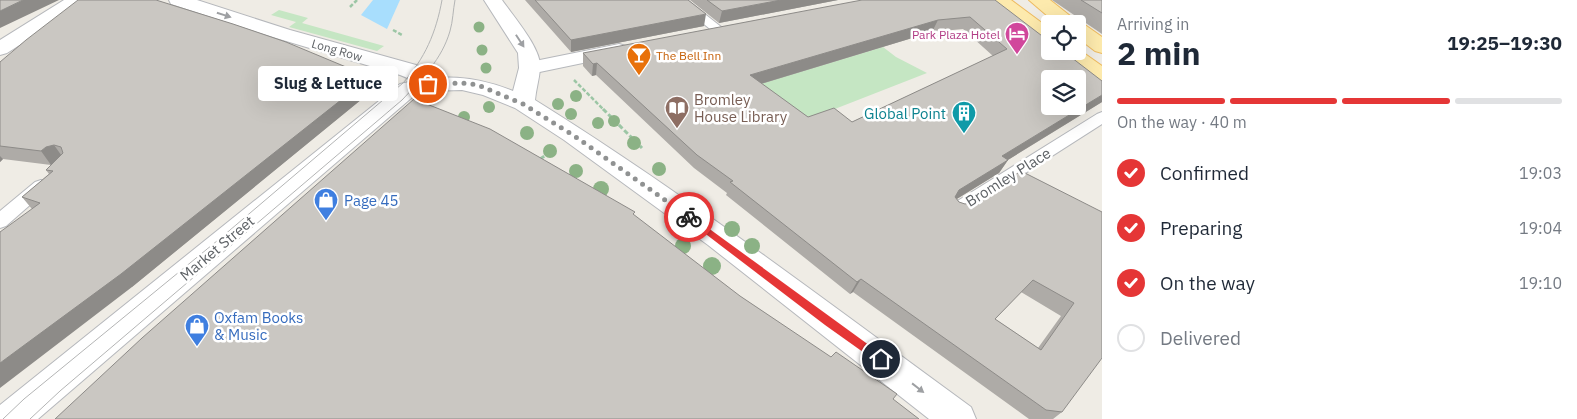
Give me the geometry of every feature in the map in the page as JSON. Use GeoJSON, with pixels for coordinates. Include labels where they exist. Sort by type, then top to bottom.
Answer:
{"type":"FeatureCollection","features":[{"type":"Feature","properties":{"kind":"main road"},"geometry":{"type":"LineString","coordinates":[[998,0],[1041,31]]}},
{"type":"Feature","properties":{"kind":"main road"},"geometry":{"type":"LineString","coordinates":[[1038,0],[1058,15]]}},
{"type":"Feature","properties":{"kind":"main road"},"geometry":{"type":"LineString","coordinates":[[1086,35],[1102,47]]}},
{"type":"Feature","properties":{"kind":"main road"},"geometry":{"type":"LineString","coordinates":[[1080,60],[1102,76]]}},
{"type":"Feature","properties":{"kind":"street"},"geometry":{"type":"LineString","coordinates":[[0,49],[77,0]]}},
{"type":"Feature","properties":{"kind":"street","name":"Long Row"},"geometry":{"type":"LineString","coordinates":[[178,0],[283,34],[404,83]]}},
{"type":"Feature","properties":{"kind":"street"},"geometry":{"type":"LineString","coordinates":[[493,0],[528,53],[530,68],[525,83],[523,104],[573,135],[718,237],[958,419]]}},
{"type":"Feature","properties":{"kind":"street"},"geometry":{"type":"LineString","coordinates":[[692,36],[728,29]]}},
{"type":"Feature","properties":{"kind":"street"},"geometry":{"type":"LineString","coordinates":[[530,68],[637,46]]}},
{"type":"Feature","properties":{"kind":"street","name":"Market Street"},"geometry":{"type":"LineString","coordinates":[[21,413],[404,83],[408,89],[434,83],[478,85],[523,104]]}},
{"type":"Feature","properties":{"kind":"lane"},"geometry":{"type":"LineString","coordinates":[[680,0],[728,29]]}},
{"type":"Feature","properties":{"kind":"lane","name":"Bromley Place"},"geometry":{"type":"LineString","coordinates":[[957,209],[1102,117]]}},
{"type":"Feature","properties":{"kind":"lane"},"geometry":{"type":"LineString","coordinates":[[1012,175],[1027,183]]}},
{"type":"Feature","properties":{"kind":"lane"},"geometry":{"type":"LineString","coordinates":[[0,221],[50,178]]}},
{"type":"Feature","properties":{"kind":"path"},"geometry":{"type":"LineString","coordinates":[[350,7],[358,0]]}},
{"type":"Feature","properties":{"kind":"path"},"geometry":{"type":"LineString","coordinates":[[393,30],[402,35]]}},
{"type":"Feature","properties":{"kind":"green space"},"geometry":{"type":"Polygon","coordinates":[[[279,10],[308,18],[302,23],[384,46],[377,51],[289,27],[296,22],[271,15],[279,10]]]}},
{"type":"Feature","properties":{"kind":"green space"},"geometry":{"type":"Polygon","coordinates":[[[883,47],[896,57],[927,73],[797,125],[725,94],[883,47]]]}},
{"type":"Feature","properties":{"kind":"water"},"geometry":{"type":"Polygon","coordinates":[[[373,0],[400,0],[387,29],[361,15],[373,0]]]}},
{"type":"Feature","properties":{"kind":"building"},"geometry":{"type":"Polygon","coordinates":[[[0,0],[23,0],[0,11],[0,0]]]}},
{"type":"Feature","properties":{"kind":"building"},"geometry":{"type":"Polygon","coordinates":[[[78,0],[156,0],[286,42],[370,77],[121,274],[0,363],[0,232],[40,203],[22,197],[53,171],[46,170],[63,153],[61,147],[54,145],[46,147],[41,151],[0,146],[0,62],[78,0]]]}},
{"type":"Feature","properties":{"kind":"building"},"geometry":{"type":"Polygon","coordinates":[[[535,0],[688,0],[706,14],[571,40],[535,0]]]}},
{"type":"Feature","properties":{"kind":"building"},"geometry":{"type":"Polygon","coordinates":[[[707,0],[781,0],[722,11],[707,0]]]}},
{"type":"Feature","properties":{"kind":"building"},"geometry":{"type":"Polygon","coordinates":[[[862,0],[995,0],[1041,35],[1041,60],[1075,60],[1102,81],[1102,95],[1086,105],[1086,70],[1041,70],[1041,115],[1069,115],[1002,156],[1008,160],[959,190],[955,197],[959,202],[965,204],[973,202],[1021,171],[1102,212],[1102,358],[1062,412],[1046,410],[861,279],[857,282],[730,182],[733,181],[697,155],[597,63],[593,64],[583,53],[862,0]],[[970,17],[938,20],[750,75],[808,117],[834,108],[852,122],[1007,49],[970,17]],[[1033,280],[995,319],[1041,350],[1074,303],[1033,280]]]}},
{"type":"Feature","properties":{"kind":"building"},"geometry":{"type":"Polygon","coordinates":[[[1081,0],[1102,0],[1102,13],[1081,0]]]}},
{"type":"Feature","properties":{"kind":"building"},"geometry":{"type":"Polygon","coordinates":[[[414,99],[490,129],[635,212],[633,214],[740,296],[831,357],[836,352],[897,394],[893,399],[919,419],[55,419],[142,338],[414,99]]]}},
{"type":"Feature","properties":{"kind":"tram line"},"geometry":{"type":"LineString","coordinates":[[3,419],[24,399],[223,236],[403,83],[418,64],[433,34],[442,0]]}},
{"type":"Feature","properties":{"kind":"tram line"},"geometry":{"type":"LineString","coordinates":[[30,419],[60,391],[402,100],[431,68],[442,51],[451,27],[455,0]]}},
{"type":"Feature","properties":{"kind":"way so far"},"geometry":{"type":"LineString","coordinates":[[428,84],[462,83],[478,85],[523,104],[573,135],[689,217]]}},
{"type":"Feature","properties":{"kind":"place","name":"Park Plaza Hotel"},"geometry":{"type":"Point","coordinates":[1017,55]}},
{"type":"Feature","properties":{"kind":"place","name":"The Bell Inn"},"geometry":{"type":"Point","coordinates":[639,76]}},
{"type":"Feature","properties":{"kind":"place","name":"Slug & Lettuce"},"geometry":{"type":"Point","coordinates":[428,84]}},
{"type":"Feature","properties":{"kind":"place","name":"Bromley House Library"},"geometry":{"type":"Point","coordinates":[677,129]}},
{"type":"Feature","properties":{"kind":"place","name":"Global Point"},"geometry":{"type":"Point","coordinates":[964,134]}},
{"type":"Feature","properties":{"kind":"place","name":"Page 45"},"geometry":{"type":"Point","coordinates":[326,221]}},
{"type":"Feature","properties":{"kind":"place","name":"Oxfam Books & Music"},"geometry":{"type":"Point","coordinates":[197,347]}},
{"type":"Feature","properties":{"kind":"route"},"geometry":{"type":"LineString","coordinates":[[689,217],[881,359]]}}]}
